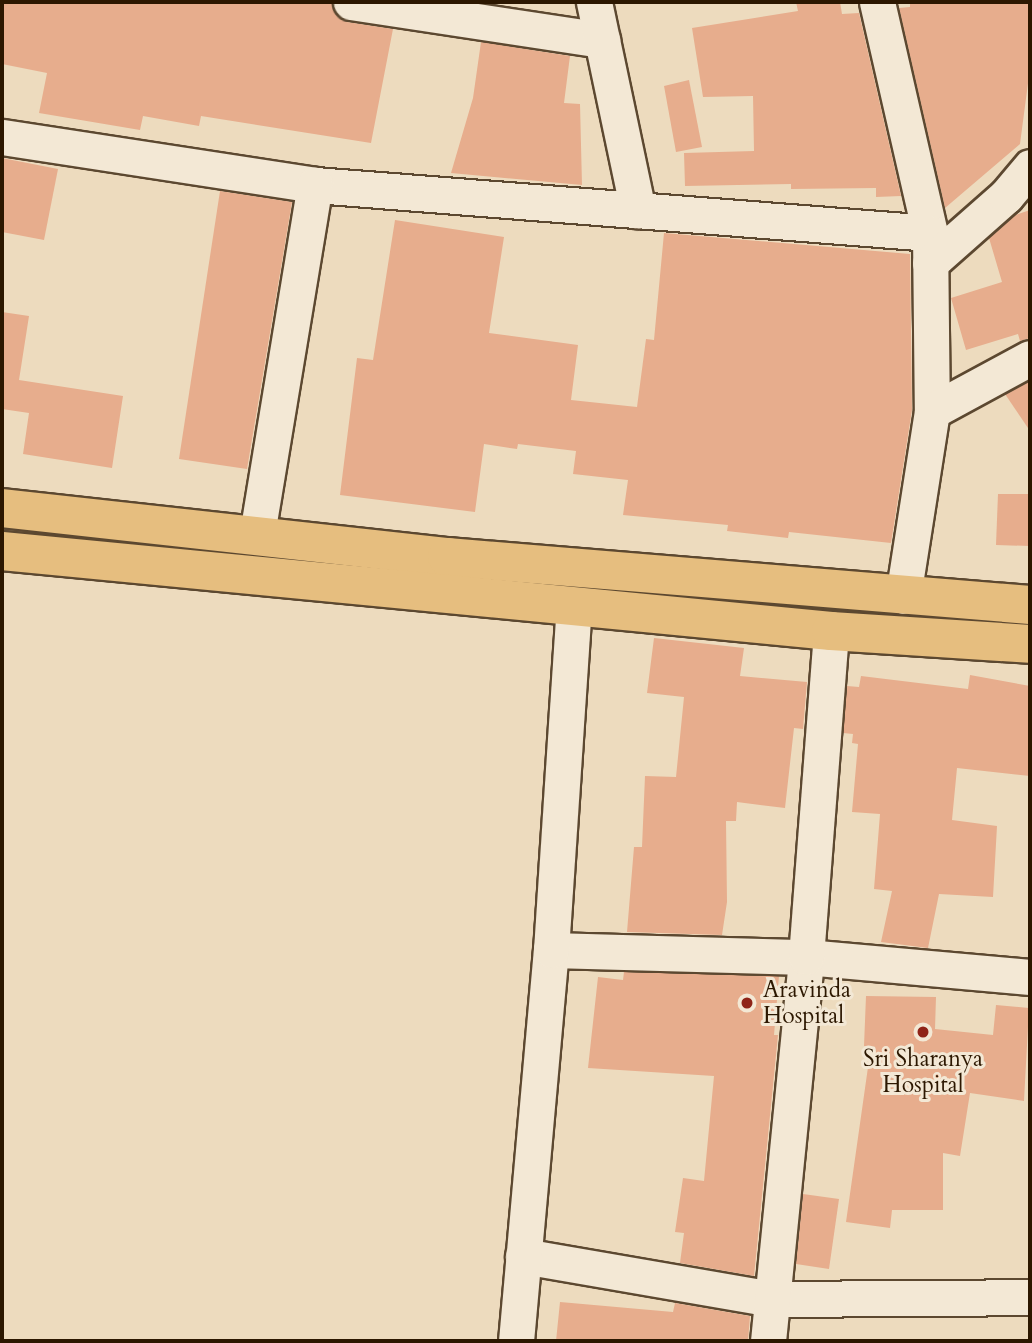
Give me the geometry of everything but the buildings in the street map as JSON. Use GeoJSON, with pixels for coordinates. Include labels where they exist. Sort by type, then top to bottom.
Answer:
{"type":"FeatureCollection","features":[{"type":"Feature","properties":{"kind":"main road"},"geometry":{"type":"LineString","coordinates":[[2,508],[447,557],[1030,605]]}},
{"type":"Feature","properties":{"kind":"main road"},"geometry":{"type":"LineString","coordinates":[[2,551],[831,631],[1030,644]]}},
{"type":"Feature","properties":{"kind":"street"},"geometry":{"type":"LineString","coordinates":[[351,2],[602,40]]}},
{"type":"Feature","properties":{"kind":"street"},"geometry":{"type":"LineString","coordinates":[[594,2],[638,210]]}},
{"type":"Feature","properties":{"kind":"street"},"geometry":{"type":"LineString","coordinates":[[877,2],[930,248],[932,411],[903,596]]}},
{"type":"Feature","properties":{"kind":"street"},"geometry":{"type":"LineString","coordinates":[[2,137],[314,185],[638,210],[930,248],[1006,196],[1030,167]]}},
{"type":"Feature","properties":{"kind":"street"},"geometry":{"type":"LineString","coordinates":[[257,534],[314,185]]}},
{"type":"Feature","properties":{"kind":"street"},"geometry":{"type":"LineString","coordinates":[[932,411],[1030,358]]}},
{"type":"Feature","properties":{"kind":"street"},"geometry":{"type":"LineString","coordinates":[[516,1341],[551,950],[573,606]]}},
{"type":"Feature","properties":{"kind":"street"},"geometry":{"type":"LineString","coordinates":[[768,1341],[806,957],[831,631]]}},
{"type":"Feature","properties":{"kind":"street"},"geometry":{"type":"LineString","coordinates":[[551,950],[806,957],[1030,977]]}},
{"type":"Feature","properties":{"kind":"street"},"geometry":{"type":"LineString","coordinates":[[523,1256],[772,1299],[1030,1297]]}},
{"type":"Feature","properties":{"kind":"place","name":"Aravinda Hospital"},"geometry":{"type":"Point","coordinates":[747,1003]}},
{"type":"Feature","properties":{"kind":"place","name":"Sri Sharanya Hospital"},"geometry":{"type":"Point","coordinates":[923,1032]}}]}
